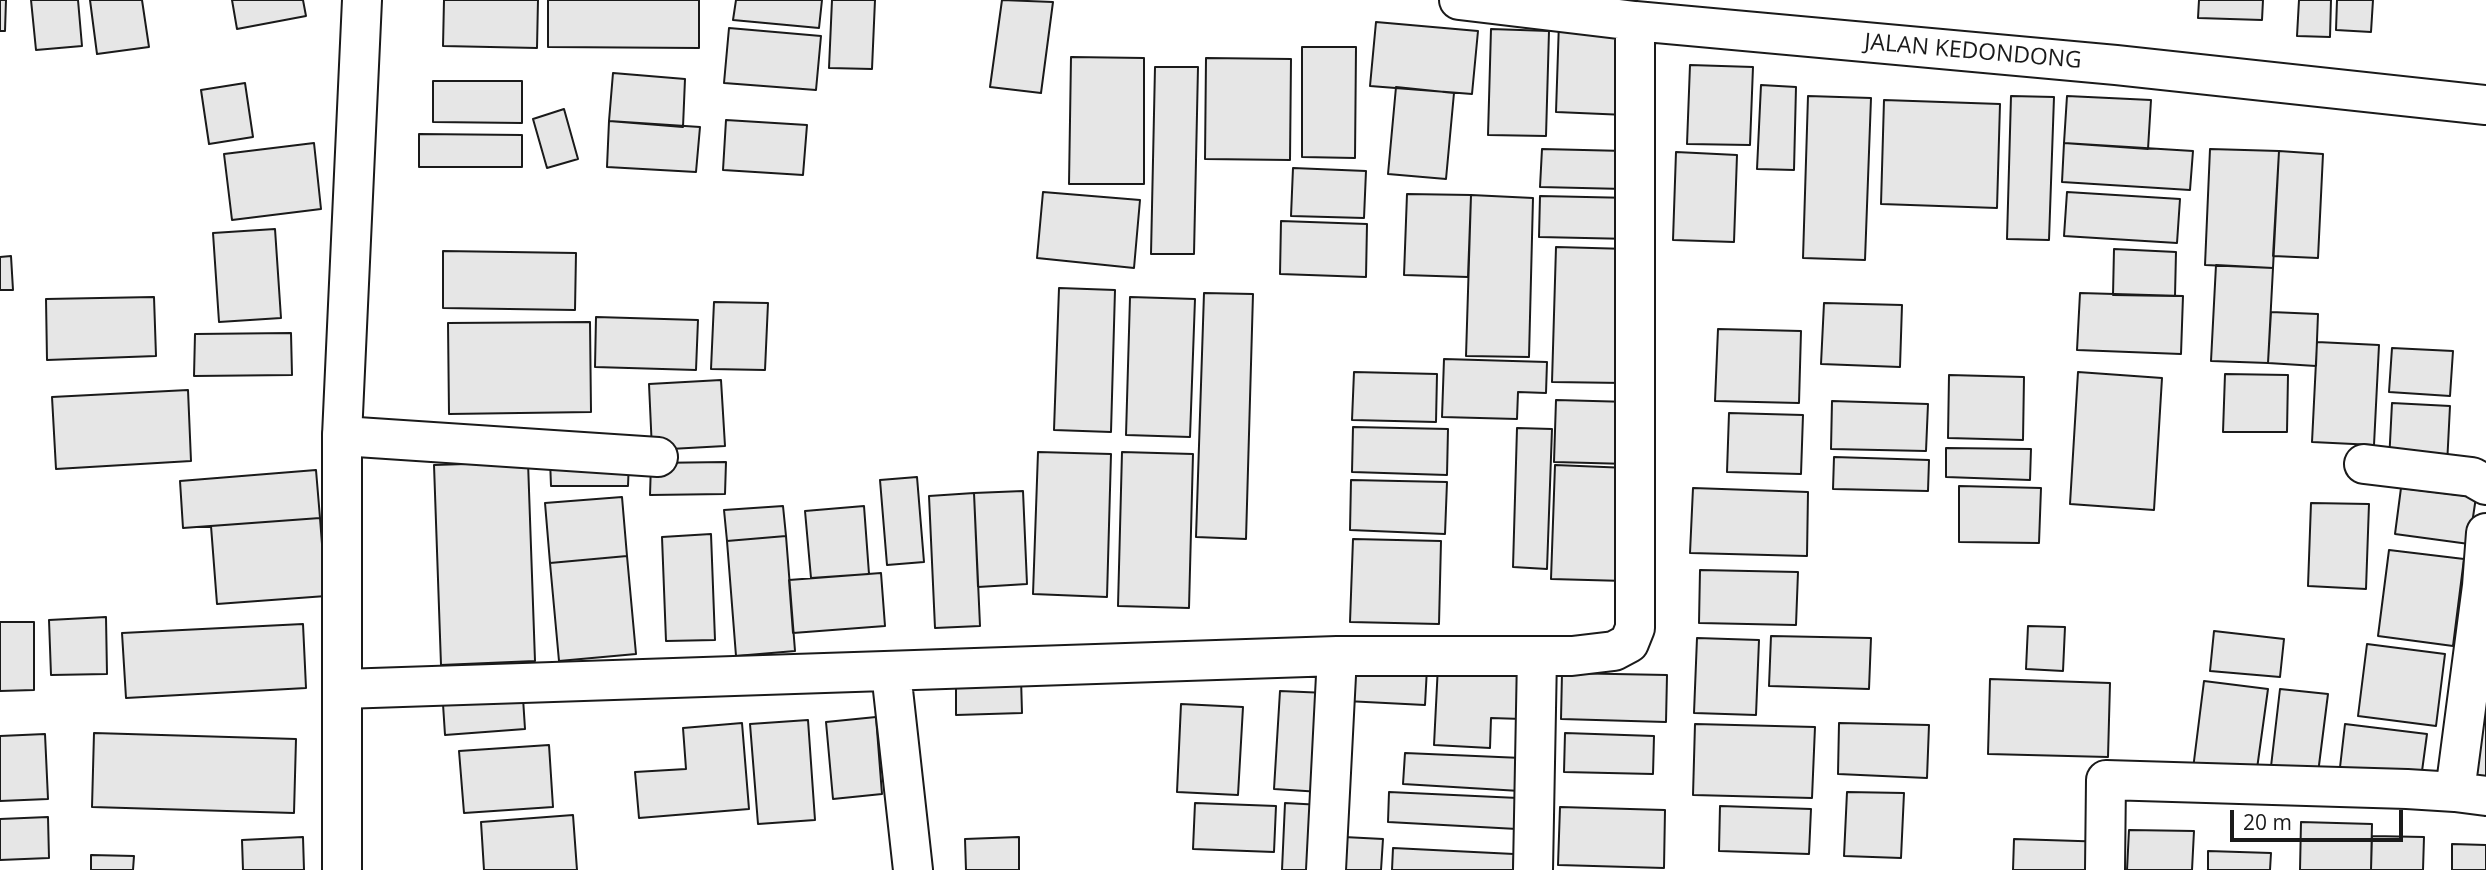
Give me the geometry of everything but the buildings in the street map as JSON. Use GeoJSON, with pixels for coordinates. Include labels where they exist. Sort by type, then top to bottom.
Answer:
{"type":"FeatureCollection","features":[{"type":"Feature","properties":{"kind":"street"},"geometry":{"type":"LineString","coordinates":[[342,870],[342,436],[362,0]]}},
{"type":"Feature","properties":{"kind":"street","name":"JALAN KEDONDONG"},"geometry":{"type":"LineString","coordinates":[[1459,0],[1635,21],[2102,64],[2486,105]]}},
{"type":"Feature","properties":{"kind":"street"},"geometry":{"type":"LineString","coordinates":[[342,689],[1337,656],[1572,656],[1614,651],[1629,643],[1636,628],[1635,21]]}},
{"type":"Feature","properties":{"kind":"street"},"geometry":{"type":"LineString","coordinates":[[342,436],[658,457]]}},
{"type":"Feature","properties":{"kind":"street"},"geometry":{"type":"LineString","coordinates":[[2364,464],[2472,477],[2486,485]]}},
{"type":"Feature","properties":{"kind":"street"},"geometry":{"type":"LineString","coordinates":[[2105,870],[2106,780],[2471,794],[2486,533]]}},
{"type":"Feature","properties":{"kind":"street"},"geometry":{"type":"LineString","coordinates":[[1326,870],[1337,656]]}},
{"type":"Feature","properties":{"kind":"street"},"geometry":{"type":"LineString","coordinates":[[1533,870],[1536,656]]}},
{"type":"Feature","properties":{"kind":"street"},"geometry":{"type":"LineString","coordinates":[[891,672],[913,870]]}}]}
